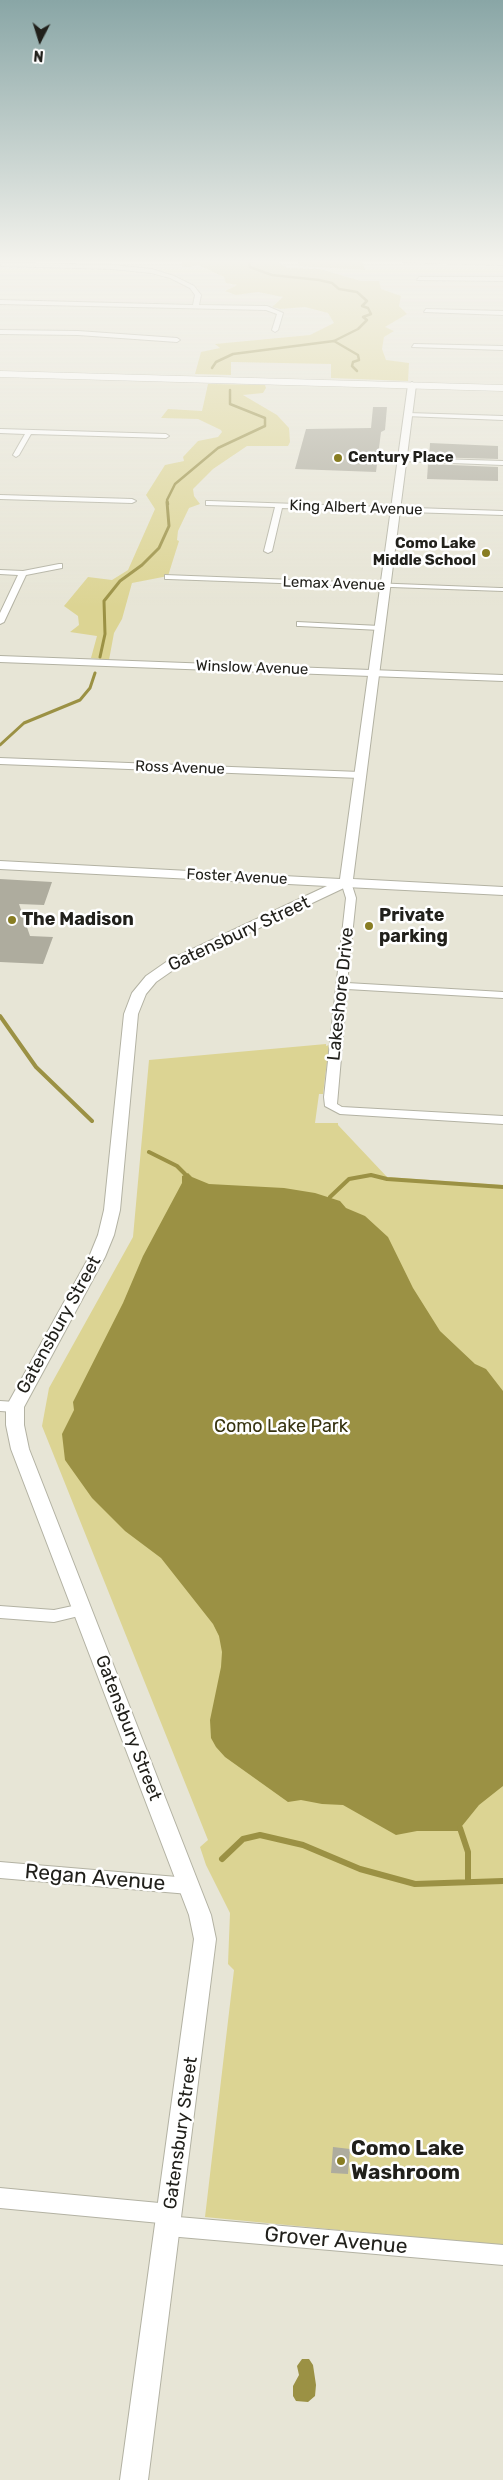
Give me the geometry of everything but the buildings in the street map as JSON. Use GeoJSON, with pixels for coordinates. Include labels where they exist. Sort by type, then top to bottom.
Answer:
{"type":"FeatureCollection","features":[{"type":"Feature","properties":{"kind":"main road"},"geometry":{"type":"LineString","coordinates":[[65,376],[503,388]]}},
{"type":"Feature","properties":{"kind":"street"},"geometry":{"type":"LineString","coordinates":[[346,882],[412,385]]}},
{"type":"Feature","properties":{"kind":"street"},"geometry":{"type":"LineString","coordinates":[[408,415],[503,418]]}},
{"type":"Feature","properties":{"kind":"street"},"geometry":{"type":"LineString","coordinates":[[0,431],[166,436]]}},
{"type":"Feature","properties":{"kind":"street"},"geometry":{"type":"LineString","coordinates":[[16,455],[29,432]]}},
{"type":"Feature","properties":{"kind":"street"},"geometry":{"type":"LineString","coordinates":[[403,460],[503,463]]}},
{"type":"Feature","properties":{"kind":"street"},"geometry":{"type":"LineString","coordinates":[[0,497],[132,501]]}},
{"type":"Feature","properties":{"kind":"street","name":"King Albert Avenue"},"geometry":{"type":"LineString","coordinates":[[209,503],[503,513]]}},
{"type":"Feature","properties":{"kind":"street"},"geometry":{"type":"LineString","coordinates":[[268,551],[279,505]]}},
{"type":"Feature","properties":{"kind":"street"},"geometry":{"type":"LineString","coordinates":[[0,572],[22,573],[59,566]]}},
{"type":"Feature","properties":{"kind":"street"},"geometry":{"type":"LineString","coordinates":[[0,622],[22,573]]}},
{"type":"Feature","properties":{"kind":"street","name":"Lemax Avenue"},"geometry":{"type":"LineString","coordinates":[[168,577],[500,590]]}},
{"type":"Feature","properties":{"kind":"street"},"geometry":{"type":"LineString","coordinates":[[300,624],[380,628]]}},
{"type":"Feature","properties":{"kind":"street","name":"Winslow Avenue"},"geometry":{"type":"LineString","coordinates":[[0,659],[503,678]]}},
{"type":"Feature","properties":{"kind":"street","name":"Ross Avenue"},"geometry":{"type":"LineString","coordinates":[[0,761],[360,775]]}},
{"type":"Feature","properties":{"kind":"street","name":"Foster Avenue"},"geometry":{"type":"LineString","coordinates":[[0,865],[503,891]]}},
{"type":"Feature","properties":{"kind":"street","name":"Lakeshore Drive"},"geometry":{"type":"LineString","coordinates":[[346,882],[351,898],[330,1097],[331,1106],[340,1110],[503,1120]]}},
{"type":"Feature","properties":{"kind":"street","name":"Gatensbury Street"},"geometry":{"type":"LineString","coordinates":[[134,2480],[204,1957],[204,1932],[189,1886],[20,1449],[15,1425],[8,1406],[97,1257],[106,1235],[112,1210],[131,1014],[139,993],[151,979],[174,963],[346,882]]}},
{"type":"Feature","properties":{"kind":"street"},"geometry":{"type":"LineString","coordinates":[[343,986],[503,995]]}},
{"type":"Feature","properties":{"kind":"street"},"geometry":{"type":"LineString","coordinates":[[0,1612],[54,1616],[82,1610]]}},
{"type":"Feature","properties":{"kind":"street","name":"Regan Avenue"},"geometry":{"type":"LineString","coordinates":[[0,1870],[189,1886]]}},
{"type":"Feature","properties":{"kind":"street","name":"Grover Avenue"},"geometry":{"type":"LineString","coordinates":[[0,2198],[169,2220],[503,2255]]}},
{"type":"Feature","properties":{"kind":"green space"},"geometry":{"type":"Polygon","coordinates":[[[331,376],[408,376],[408,381],[331,378],[331,376]]]}},
{"type":"Feature","properties":{"kind":"green space"},"geometry":{"type":"Polygon","coordinates":[[[208,384],[265,385],[266,388],[263,393],[243,395],[277,415],[289,428],[290,442],[288,446],[247,446],[213,469],[193,489],[194,496],[200,504],[189,508],[178,531],[177,540],[179,541],[168,576],[132,583],[122,619],[114,633],[109,660],[91,658],[97,636],[70,632],[79,625],[78,616],[64,606],[88,577],[112,580],[128,570],[155,509],[146,495],[165,465],[184,461],[183,457],[198,441],[218,437],[222,432],[198,419],[161,418],[168,409],[202,411],[208,384]]]}},
{"type":"Feature","properties":{"kind":"green space","name":"Como Lake Park"},"geometry":{"type":"Polygon","coordinates":[[[326,1044],[326,1046],[329,1045],[323,1094],[319,1094],[315,1123],[338,1123],[387,1177],[503,1185],[503,2246],[205,2217],[234,1970],[228,1964],[230,1913],[206,1865],[200,1847],[208,1840],[42,1426],[49,1388],[133,1237],[149,1060],[326,1044]]]}},
{"type":"Feature","properties":{"kind":"shaded area"},"geometry":{"type":"Polygon","coordinates":[[[188,1173],[192,1177],[209,1184],[284,1188],[315,1193],[340,1201],[346,1208],[365,1216],[388,1237],[413,1288],[440,1331],[475,1364],[486,1369],[503,1391],[503,1786],[479,1805],[458,1831],[417,1831],[396,1835],[343,1805],[301,1800],[288,1802],[225,1757],[211,1738],[210,1720],[221,1667],[222,1652],[219,1636],[213,1624],[161,1558],[125,1531],[92,1498],[65,1460],[62,1434],[74,1410],[73,1402],[123,1303],[143,1256],[182,1183],[182,1176],[188,1173]]]}},
{"type":"Feature","properties":{"kind":"shaded area"},"geometry":{"type":"Polygon","coordinates":[[[302,2359],[309,2359],[313,2365],[316,2385],[315,2396],[308,2402],[296,2401],[293,2396],[293,2386],[299,2375],[297,2366],[302,2359]]]}},
{"type":"Feature","properties":{"kind":"waterway"},"geometry":{"type":"LineString","coordinates":[[168,504],[167,500],[175,484],[218,448],[265,426],[265,418],[230,404],[230,390]]}},
{"type":"Feature","properties":{"kind":"waterway"},"geometry":{"type":"LineString","coordinates":[[100,657],[105,634],[104,601],[120,581],[142,565],[159,548],[169,526],[167,502]]}},
{"type":"Feature","properties":{"kind":"waterway"},"geometry":{"type":"LineString","coordinates":[[0,745],[24,723],[80,700],[90,688],[95,673]]}},
{"type":"Feature","properties":{"kind":"waterway"},"geometry":{"type":"LineString","coordinates":[[0,1016],[36,1067],[92,1121]]}},
{"type":"Feature","properties":{"kind":"waterway"},"geometry":{"type":"LineString","coordinates":[[149,1152],[177,1166],[185,1174]]}},
{"type":"Feature","properties":{"kind":"waterway"},"geometry":{"type":"LineString","coordinates":[[330,1197],[349,1179],[371,1175],[387,1179],[503,1187]]}},
{"type":"Feature","properties":{"kind":"waterway"},"geometry":{"type":"LineString","coordinates":[[460,1828],[468,1852],[468,1882]]}},
{"type":"Feature","properties":{"kind":"waterway"},"geometry":{"type":"LineString","coordinates":[[222,1859],[243,1839],[260,1835],[303,1845],[360,1869],[415,1884],[503,1881]]}},
{"type":"Feature","properties":{"kind":"place","name":"Century Place"},"geometry":{"type":"Point","coordinates":[338,458]}},
{"type":"Feature","properties":{"kind":"place","name":"Como Lake Middle School"},"geometry":{"type":"Point","coordinates":[486,553]}},
{"type":"Feature","properties":{"kind":"place","name":"The Madison"},"geometry":{"type":"Point","coordinates":[12,920]}},
{"type":"Feature","properties":{"kind":"place","name":"Private parking"},"geometry":{"type":"Point","coordinates":[369,926]}},
{"type":"Feature","properties":{"kind":"place","name":"Como Lake Washroom"},"geometry":{"type":"Point","coordinates":[341,2161]}}]}
